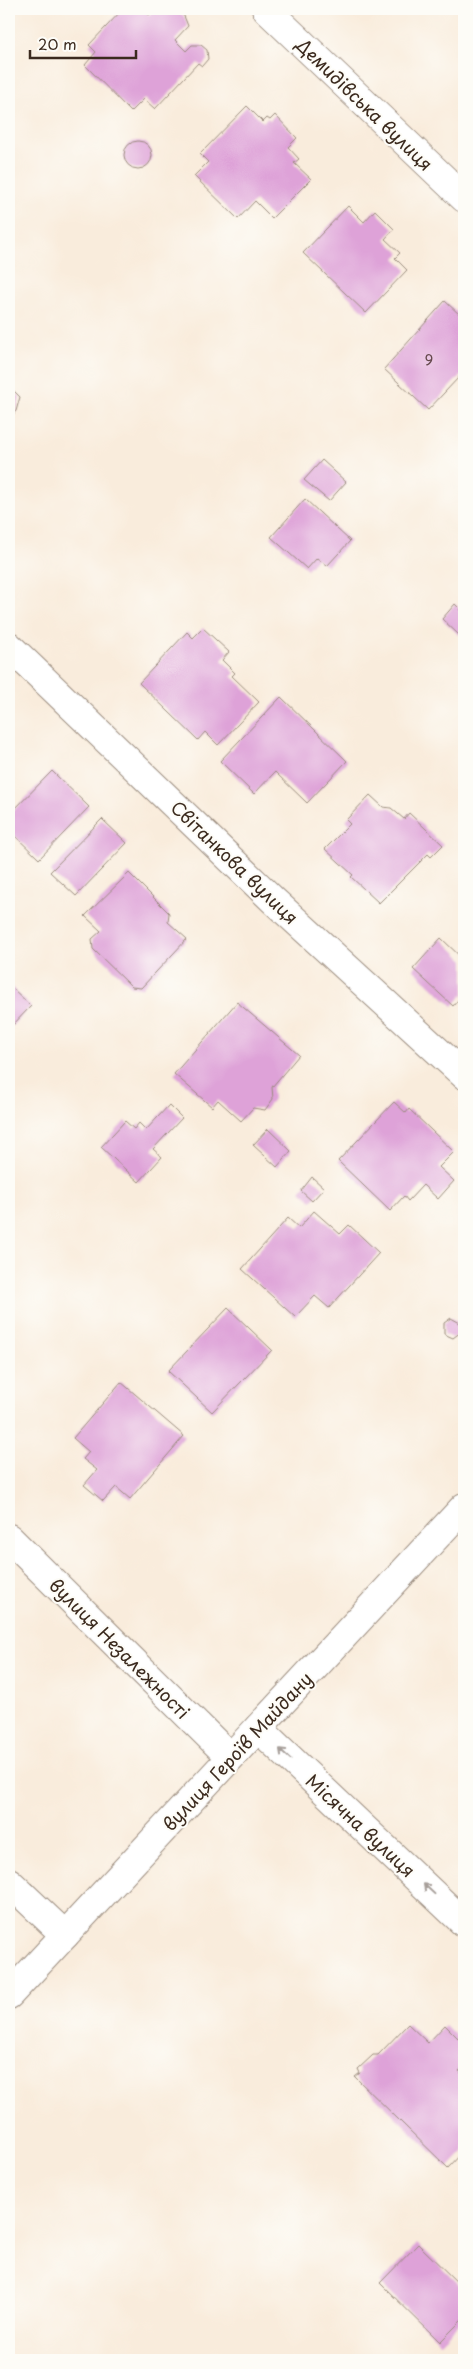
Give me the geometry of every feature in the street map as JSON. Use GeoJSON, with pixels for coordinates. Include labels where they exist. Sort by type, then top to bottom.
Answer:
{"type":"FeatureCollection","features":[{"type":"Feature","properties":{"kind":"street","name":"Демидівська вулиця"},"geometry":{"type":"LineString","coordinates":[[266,9],[464,198]]}},
{"type":"Feature","properties":{"kind":"street","name":"Світанкова вулиця"},"geometry":{"type":"LineString","coordinates":[[9,646],[273,900],[464,1075]]}},
{"type":"Feature","properties":{"kind":"street","name":"вулиця Героїв Майдану"},"geometry":{"type":"LineString","coordinates":[[9,1995],[464,1507]]}},
{"type":"Feature","properties":{"kind":"street","name":"вулиця Незалежності"},"geometry":{"type":"LineString","coordinates":[[9,1538],[230,1757]]}},
{"type":"Feature","properties":{"kind":"street","name":"Місячна вулиця"},"geometry":{"type":"LineString","coordinates":[[258,1728],[464,1923]]}},
{"type":"Feature","properties":{"kind":"street"},"geometry":{"type":"LineString","coordinates":[[9,1882],[65,1935]]}},
{"type":"Feature","properties":{"kind":"building"},"geometry":{"type":"Polygon","coordinates":[[[123,9],[143,9],[149,15],[155,9],[160,14],[166,9],[176,9],[184,16],[188,26],[175,40],[186,51],[192,45],[201,45],[207,50],[208,59],[202,66],[198,63],[155,109],[144,99],[131,112],[85,65],[96,52],[89,45],[123,9]]]}},
{"type":"Feature","properties":{"kind":"building"},"geometry":{"type":"Polygon","coordinates":[[[247,106],[263,122],[267,118],[270,120],[275,115],[297,138],[288,147],[299,159],[294,163],[311,179],[272,218],[255,201],[238,219],[194,176],[208,162],[200,154],[247,106]]]}},
{"type":"Feature","properties":{"kind":"building"},"geometry":{"type":"Polygon","coordinates":[[[138,141],[148,145],[152,155],[148,165],[138,169],[128,165],[124,155],[128,145],[138,141]]]}},
{"type":"Feature","properties":{"kind":"building"},"geometry":{"type":"Polygon","coordinates":[[[348,206],[364,222],[375,210],[394,229],[385,239],[400,253],[395,258],[407,270],[366,313],[303,253],[348,206]]]}},
{"type":"Feature","properties":{"kind":"building"},"geometry":{"type":"Polygon","coordinates":[[[445,301],[460,315],[464,310],[464,380],[460,376],[428,410],[384,369],[445,301]]]}},
{"type":"Feature","properties":{"kind":"building"},"geometry":{"type":"Polygon","coordinates":[[[9,386],[20,397],[16,411],[9,419],[9,386]]]}},
{"type":"Feature","properties":{"kind":"building"},"geometry":{"type":"Polygon","coordinates":[[[322,460],[346,482],[329,501],[304,480],[322,460]]]}},
{"type":"Feature","properties":{"kind":"building"},"geometry":{"type":"Polygon","coordinates":[[[305,499],[350,541],[327,566],[317,558],[307,569],[271,537],[305,499]]]}},
{"type":"Feature","properties":{"kind":"building"},"geometry":{"type":"Polygon","coordinates":[[[455,604],[464,613],[464,630],[459,635],[442,619],[455,604]]]}},
{"type":"Feature","properties":{"kind":"building"},"geometry":{"type":"Polygon","coordinates":[[[203,628],[229,652],[222,660],[235,673],[232,676],[259,702],[218,745],[205,732],[198,740],[139,683],[187,632],[193,638],[203,628]]]}},
{"type":"Feature","properties":{"kind":"building"},"geometry":{"type":"Polygon","coordinates":[[[281,697],[347,761],[307,803],[275,772],[254,794],[220,761],[281,697]]]}},
{"type":"Feature","properties":{"kind":"building"},"geometry":{"type":"Polygon","coordinates":[[[52,771],[89,807],[39,859],[9,830],[9,815],[52,771]]]}},
{"type":"Feature","properties":{"kind":"building"},"geometry":{"type":"Polygon","coordinates":[[[370,795],[383,807],[391,808],[404,819],[409,813],[443,845],[431,857],[428,854],[379,903],[325,849],[350,824],[346,820],[370,795]]]}},
{"type":"Feature","properties":{"kind":"building"},"geometry":{"type":"Polygon","coordinates":[[[102,819],[127,843],[76,896],[50,872],[102,819]]]}},
{"type":"Feature","properties":{"kind":"building"},"geometry":{"type":"Polygon","coordinates":[[[129,873],[169,913],[168,922],[187,939],[141,988],[132,987],[93,949],[92,939],[101,931],[85,916],[129,873]]]}},
{"type":"Feature","properties":{"kind":"building"},"geometry":{"type":"Polygon","coordinates":[[[441,938],[464,960],[464,993],[453,1006],[413,969],[441,938]]]}},
{"type":"Feature","properties":{"kind":"building"},"geometry":{"type":"Polygon","coordinates":[[[9,985],[31,1006],[9,1029],[9,985]]]}},
{"type":"Feature","properties":{"kind":"building"},"geometry":{"type":"Polygon","coordinates":[[[237,1002],[299,1055],[272,1087],[273,1099],[265,1110],[253,1108],[241,1121],[218,1100],[212,1107],[174,1074],[237,1002]]]}},
{"type":"Feature","properties":{"kind":"building"},"geometry":{"type":"Polygon","coordinates":[[[394,1102],[406,1113],[409,1109],[454,1152],[439,1167],[454,1181],[438,1199],[423,1185],[408,1201],[404,1196],[390,1211],[338,1161],[394,1102]]]}},
{"type":"Feature","properties":{"kind":"building"},"geometry":{"type":"Polygon","coordinates":[[[169,1105],[182,1118],[153,1149],[162,1157],[139,1182],[101,1147],[125,1121],[134,1129],[139,1123],[146,1130],[169,1105]]]}},
{"type":"Feature","properties":{"kind":"building"},"geometry":{"type":"Polygon","coordinates":[[[268,1129],[291,1151],[277,1167],[253,1145],[268,1129]]]}},
{"type":"Feature","properties":{"kind":"building"},"geometry":{"type":"Polygon","coordinates":[[[312,1177],[324,1188],[312,1201],[301,1191],[312,1177]]]}},
{"type":"Feature","properties":{"kind":"building"},"geometry":{"type":"Polygon","coordinates":[[[314,1211],[340,1234],[349,1225],[379,1253],[329,1308],[315,1296],[295,1317],[242,1269],[288,1218],[299,1228],[314,1211]]]}},
{"type":"Feature","properties":{"kind":"building"},"geometry":{"type":"Polygon","coordinates":[[[228,1308],[272,1350],[212,1412],[168,1371],[228,1308]]]}},
{"type":"Feature","properties":{"kind":"building"},"geometry":{"type":"Polygon","coordinates":[[[451,1318],[460,1323],[461,1332],[453,1338],[444,1334],[444,1323],[451,1318]]]}},
{"type":"Feature","properties":{"kind":"building"},"geometry":{"type":"Polygon","coordinates":[[[121,1382],[184,1436],[130,1499],[116,1487],[103,1501],[84,1485],[97,1470],[83,1459],[89,1452],[73,1438],[121,1382]]]}},
{"type":"Feature","properties":{"kind":"building"},"geometry":{"type":"Polygon","coordinates":[[[408,2024],[428,2043],[445,2025],[464,2044],[464,2066],[459,2071],[464,2076],[464,2151],[448,2168],[355,2077],[360,2073],[358,2069],[373,2055],[378,2055],[408,2024]]]}},
{"type":"Feature","properties":{"kind":"building"},"geometry":{"type":"Polygon","coordinates":[[[418,2244],[464,2289],[464,2318],[440,2342],[380,2283],[418,2244]]]}}]}
